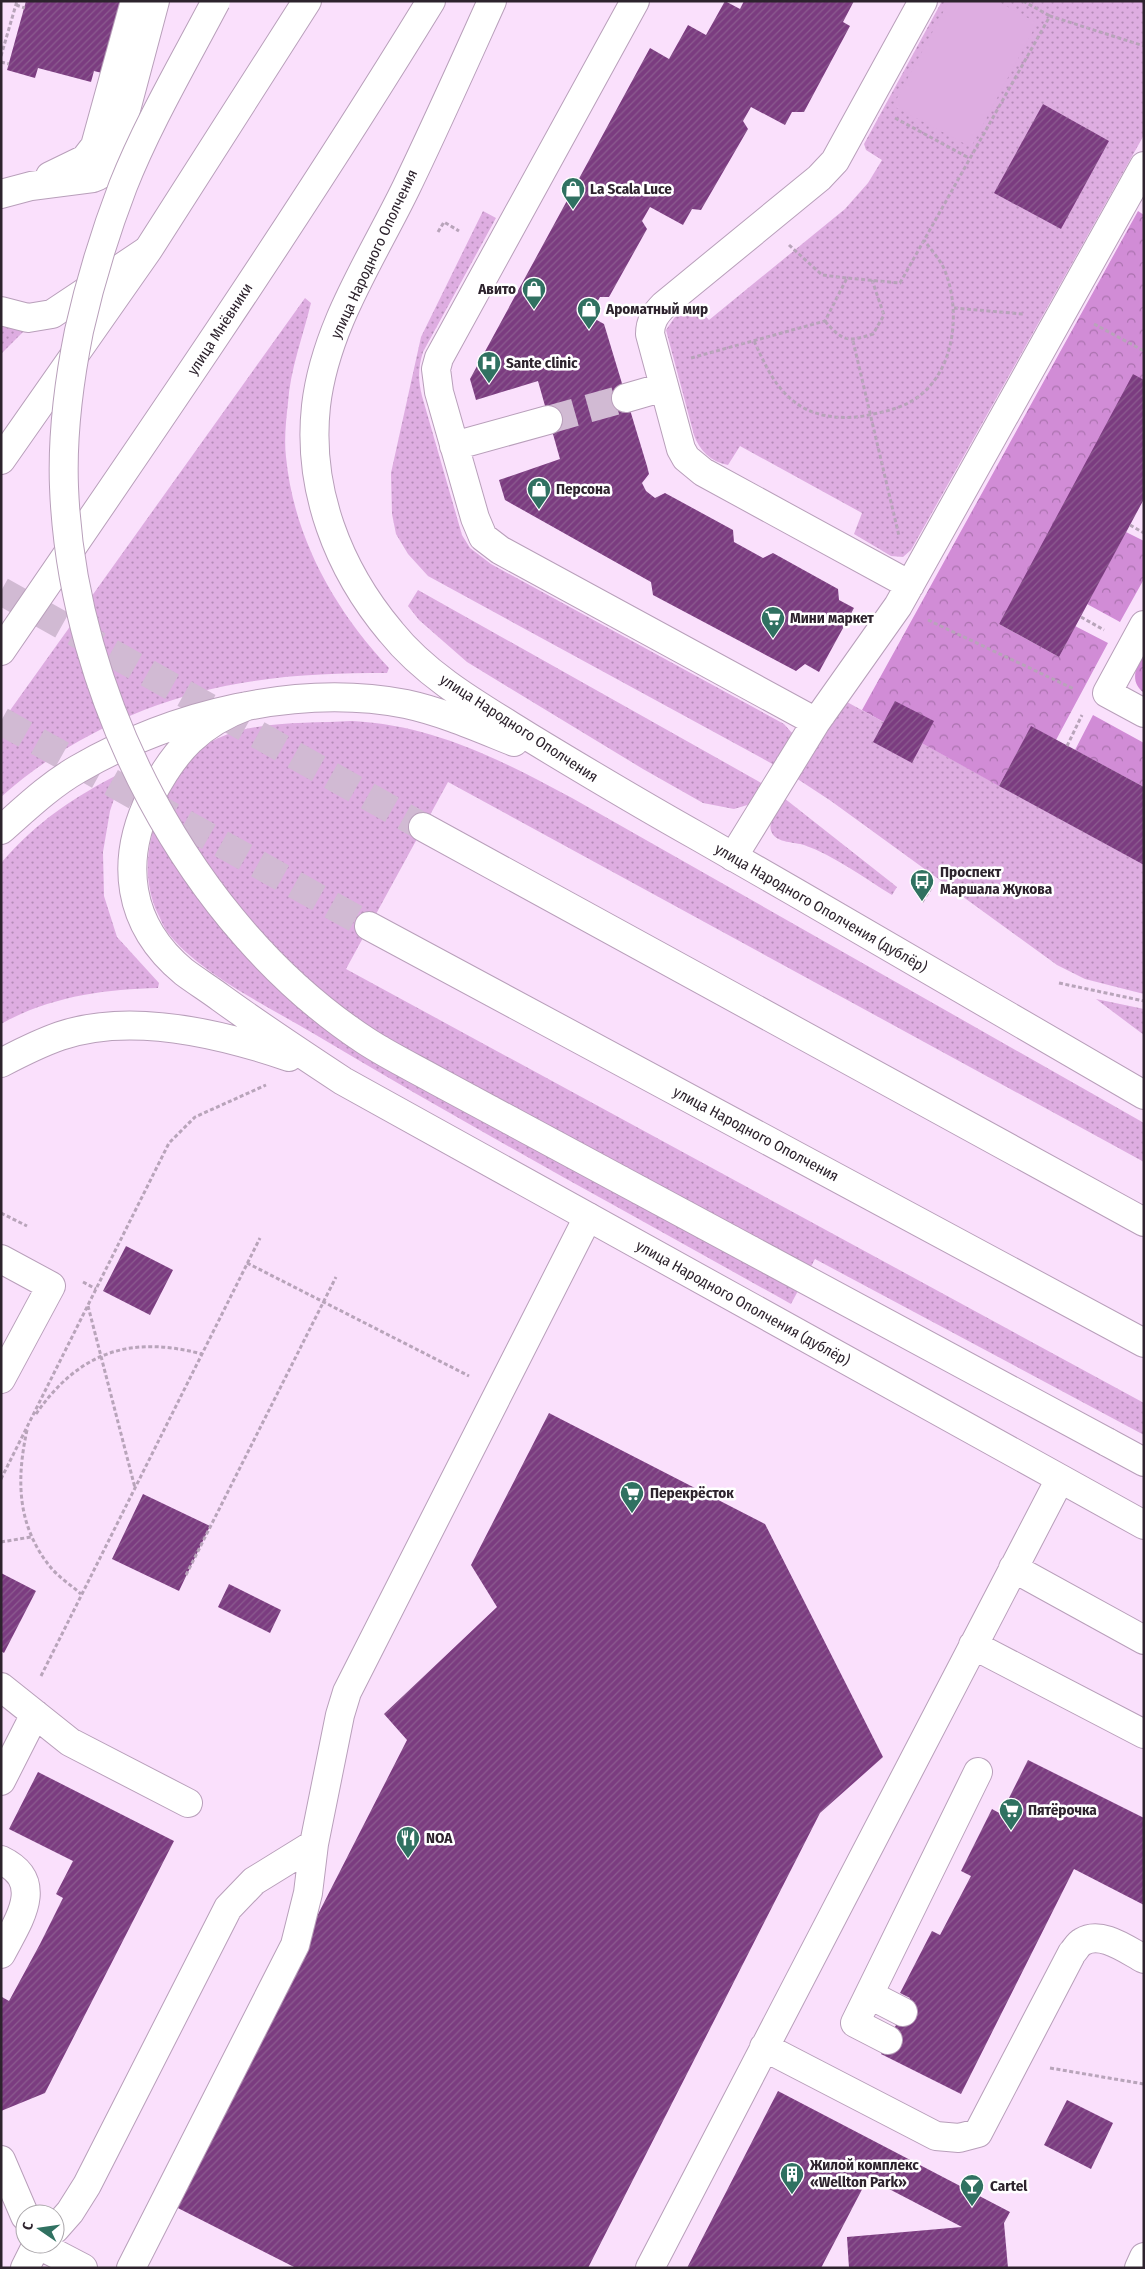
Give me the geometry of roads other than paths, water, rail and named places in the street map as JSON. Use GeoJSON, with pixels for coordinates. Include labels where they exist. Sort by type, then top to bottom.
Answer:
{"type":"FeatureCollection","features":[{"type":"Feature","properties":{"kind":"main road"},"geometry":{"type":"LineString","coordinates":[[11,191],[80,162],[89,156],[94,146],[135,1]]}},
{"type":"Feature","properties":{"kind":"main road"},"geometry":{"type":"LineString","coordinates":[[11,191],[93,178],[101,175],[107,169],[114,155],[155,1]]}},
{"type":"Feature","properties":{"kind":"main road"},"geometry":{"type":"LineString","coordinates":[[216,1],[153,122],[124,185],[98,261],[79,330],[67,404],[64,486],[72,567],[87,642],[113,713],[145,788],[189,863],[225,911],[271,961],[319,1004],[366,1041],[446,1086],[1144,1462]]}},
{"type":"Feature","properties":{"kind":"main road"},"geometry":{"type":"LineString","coordinates":[[1,460],[148,250],[308,1]]}},
{"type":"Feature","properties":{"kind":"main road","name":"улица Мнёвники"},"geometry":{"type":"LineString","coordinates":[[1,651],[189,376],[326,169],[431,1]]}},
{"type":"Feature","properties":{"kind":"main road","name":"улица Народного Ополчения"},"geometry":{"type":"LineString","coordinates":[[492,1],[406,188],[347,304],[328,354],[316,404],[314,452],[322,501],[337,548],[362,594],[392,634],[424,665],[460,692],[628,796]]}},
{"type":"Feature","properties":{"kind":"main road"},"geometry":{"type":"LineString","coordinates":[[634,1],[439,358],[436,380],[478,528],[490,544],[816,722]]}},
{"type":"Feature","properties":{"kind":"main road"},"geometry":{"type":"LineString","coordinates":[[904,596],[693,465],[686,458],[681,449],[650,334],[650,326],[658,311],[818,178],[835,161],[924,1]]}},
{"type":"Feature","properties":{"kind":"main road"},"geometry":{"type":"LineString","coordinates":[[734,857],[816,722],[904,596],[1144,166]]}},
{"type":"Feature","properties":{"kind":"main road"},"geometry":{"type":"LineString","coordinates":[[1,311],[28,318],[52,314],[148,250]]}},
{"type":"Feature","properties":{"kind":"main road"},"geometry":{"type":"LineString","coordinates":[[626,398],[662,377]]}},
{"type":"Feature","properties":{"kind":"main road"},"geometry":{"type":"LineString","coordinates":[[454,446],[548,420]]}},
{"type":"Feature","properties":{"kind":"main road"},"geometry":{"type":"LineString","coordinates":[[1144,625],[1107,693],[1144,713]]}},
{"type":"Feature","properties":{"kind":"main road"},"geometry":{"type":"LineString","coordinates":[[1,830],[40,796],[78,769],[136,742],[186,721],[247,706],[306,699],[338,698],[407,705],[451,718],[512,741],[628,796]]}},
{"type":"Feature","properties":{"kind":"main road"},"geometry":{"type":"LineString","coordinates":[[247,706],[224,714],[203,728],[178,751],[159,781],[142,813],[134,842],[131,876],[137,910],[154,941],[184,972],[268,1032],[343,1081]]}},
{"type":"Feature","properties":{"kind":"main road","name":"улица Народного Ополчения (дублёр)"},"geometry":{"type":"LineString","coordinates":[[628,796],[1144,1095]]}},
{"type":"Feature","properties":{"kind":"main road"},"geometry":{"type":"LineString","coordinates":[[423,827],[1144,1222]]}},
{"type":"Feature","properties":{"kind":"main road","name":"улица Народного Ополчения"},"geometry":{"type":"LineString","coordinates":[[369,926],[1144,1342]]}},
{"type":"Feature","properties":{"kind":"main road"},"geometry":{"type":"LineString","coordinates":[[1,1063],[62,1035],[101,1028],[139,1026],[183,1029],[226,1038],[298,1060],[343,1081]]}},
{"type":"Feature","properties":{"kind":"main road","name":"улица Народного Ополчения (дублёр)"},"geometry":{"type":"LineString","coordinates":[[343,1081],[1144,1525]]}},
{"type":"Feature","properties":{"kind":"main road"},"geometry":{"type":"LineString","coordinates":[[131,2268],[296,1945],[306,1901],[314,1844],[338,1723],[348,1692],[588,1217]]}},
{"type":"Feature","properties":{"kind":"main road"},"geometry":{"type":"LineString","coordinates":[[1,1259],[51,1286],[1,1379]]}},
{"type":"Feature","properties":{"kind":"main road"},"geometry":{"type":"LineString","coordinates":[[650,2268],[1060,1479]]}},
{"type":"Feature","properties":{"kind":"main road"},"geometry":{"type":"LineString","coordinates":[[1013,1568],[1144,1640]]}},
{"type":"Feature","properties":{"kind":"main road"},"geometry":{"type":"LineString","coordinates":[[973,1645],[1144,1734]]}},
{"type":"Feature","properties":{"kind":"main road"},"geometry":{"type":"LineString","coordinates":[[1,1687],[70,1742],[188,1803]]}},
{"type":"Feature","properties":{"kind":"main road"},"geometry":{"type":"LineString","coordinates":[[1,1781],[30,1710]]}},
{"type":"Feature","properties":{"kind":"main road"},"geometry":{"type":"LineString","coordinates":[[888,2040],[855,2023],[978,1772]]}},
{"type":"Feature","properties":{"kind":"main road"},"geometry":{"type":"LineString","coordinates":[[65,2218],[87,2185],[228,1908],[254,1881],[314,1844]]}},
{"type":"Feature","properties":{"kind":"main road"},"geometry":{"type":"LineString","coordinates":[[1,1860],[14,1866],[23,1877],[26,1890],[24,1908],[1,1954]]}},
{"type":"Feature","properties":{"kind":"main road"},"geometry":{"type":"LineString","coordinates":[[764,2047],[936,2136],[959,2138],[978,2133],[1072,1953],[1082,1942],[1094,1938],[1110,1942],[1144,1959]]}},
{"type":"Feature","properties":{"kind":"main road"},"geometry":{"type":"LineString","coordinates":[[870,1995],[903,2012]]}},
{"type":"Feature","properties":{"kind":"main road"},"geometry":{"type":"LineString","coordinates":[[4,2173],[19,2204]]}},
{"type":"Feature","properties":{"kind":"main road"},"geometry":{"type":"LineString","coordinates":[[25,2268],[32,2254]]}},
{"type":"Feature","properties":{"kind":"main road"},"geometry":{"type":"LineString","coordinates":[[56,2254],[83,2268]]}},
{"type":"Feature","properties":{"kind":"main road"},"geometry":{"type":"LineString","coordinates":[[1138,2268],[1144,2257]]}},
{"type":"Feature","properties":{"kind":"tunnel"},"geometry":{"type":"LineString","coordinates":[[548,420],[626,398]]}},
{"type":"Feature","properties":{"kind":"tunnel"},"geometry":{"type":"LineString","coordinates":[[1,591],[423,827]]}},
{"type":"Feature","properties":{"kind":"tunnel"},"geometry":{"type":"LineString","coordinates":[[1,721],[369,926]]}},
{"type":"Feature","properties":{"kind":"place","name":"La Scala Luce"},"geometry":{"type":"Point","coordinates":[573,210]}},
{"type":"Feature","properties":{"kind":"place","name":"Авито"},"geometry":{"type":"Point","coordinates":[534,310]}},
{"type":"Feature","properties":{"kind":"place","name":"Ароматный мир"},"geometry":{"type":"Point","coordinates":[589,330]}},
{"type":"Feature","properties":{"kind":"place","name":"Sante clinic"},"geometry":{"type":"Point","coordinates":[489,384]}},
{"type":"Feature","properties":{"kind":"place","name":"Персона"},"geometry":{"type":"Point","coordinates":[539,510]}},
{"type":"Feature","properties":{"kind":"place","name":"Мини маркет"},"geometry":{"type":"Point","coordinates":[773,639]}},
{"type":"Feature","properties":{"kind":"place","name":"Проспект Маршала Жукова"},"geometry":{"type":"Point","coordinates":[922,902]}},
{"type":"Feature","properties":{"kind":"place","name":"Перекрёсток"},"geometry":{"type":"Point","coordinates":[632,1514]}},
{"type":"Feature","properties":{"kind":"place","name":"Пятёрочка"},"geometry":{"type":"Point","coordinates":[1011,1831]}},
{"type":"Feature","properties":{"kind":"place","name":"NOA"},"geometry":{"type":"Point","coordinates":[408,1859]}},
{"type":"Feature","properties":{"kind":"place","name":"Жилой комплекс «Wellton Park»"},"geometry":{"type":"Point","coordinates":[792,2195]}},
{"type":"Feature","properties":{"kind":"place","name":"Cartel"},"geometry":{"type":"Point","coordinates":[972,2207]}}]}
